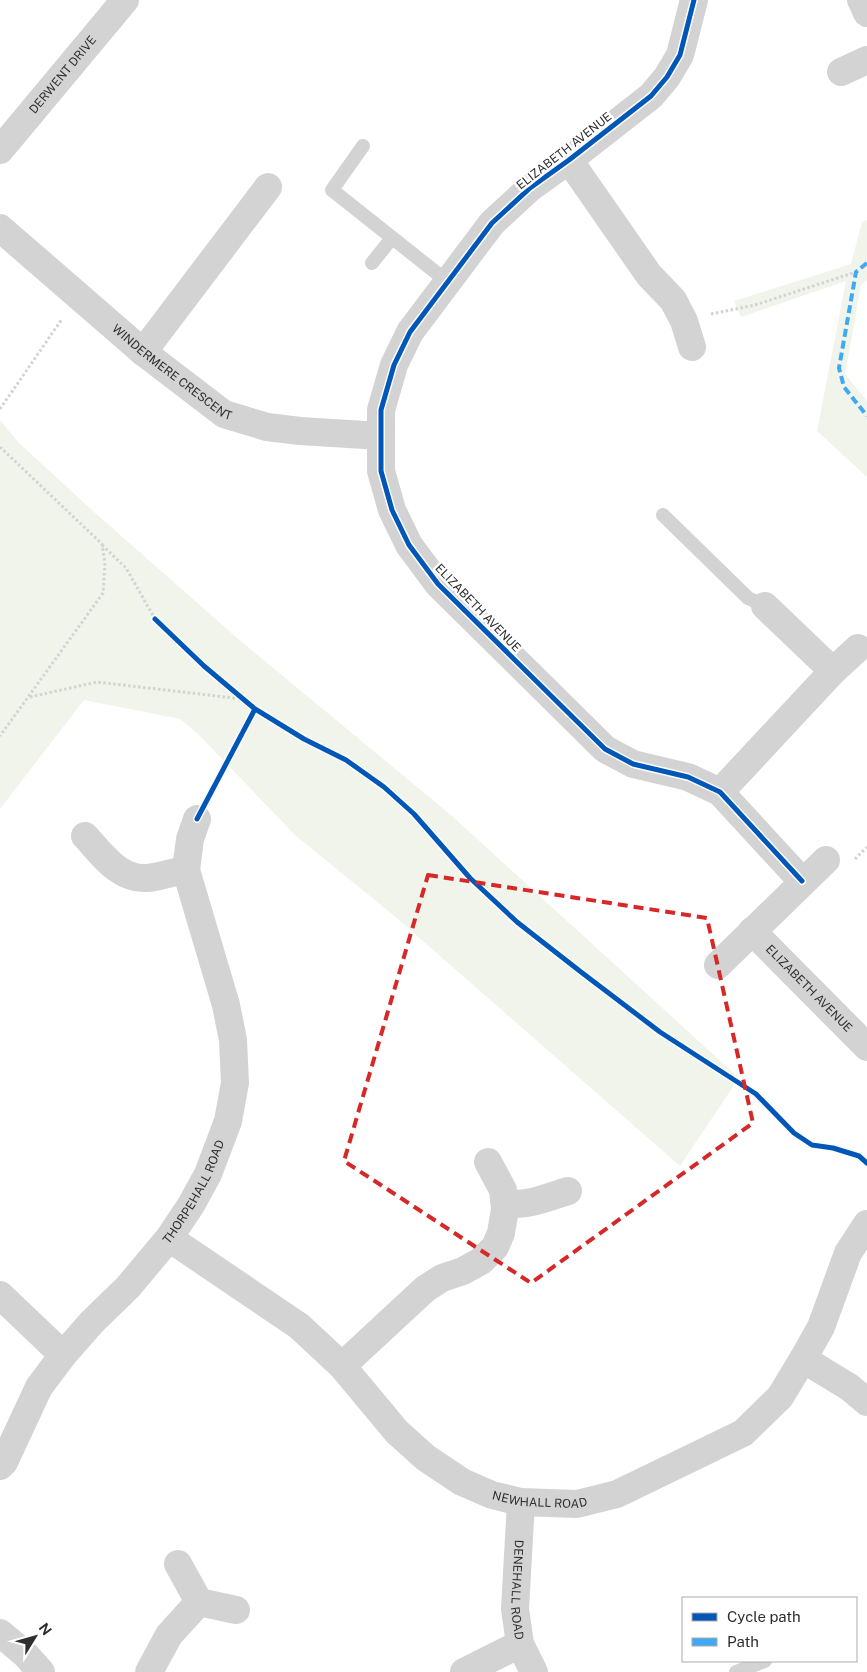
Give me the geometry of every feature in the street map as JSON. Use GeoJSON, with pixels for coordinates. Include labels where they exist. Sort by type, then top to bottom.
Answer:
{"type":"FeatureCollection","features":[{"type":"Feature","properties":{"kind":"street","name":"DERWENT DRIVE"},"geometry":{"type":"LineString","coordinates":[[0,150],[125,0]]}},
{"type":"Feature","properties":{"kind":"street","name":"ELIZABETH AVENUE"},"geometry":{"type":"LineString","coordinates":[[692,0],[680,56],[667,77],[651,96],[570,160],[530,188],[492,223],[410,332],[394,365],[382,410],[381,471],[392,510],[408,545],[438,584],[606,749],[634,764],[688,777],[720,792],[802,881]]}},
{"type":"Feature","properties":{"kind":"street"},"geometry":{"type":"LineString","coordinates":[[861,0],[867,14]]}},
{"type":"Feature","properties":{"kind":"street"},"geometry":{"type":"LineString","coordinates":[[841,72],[867,60]]}},
{"type":"Feature","properties":{"kind":"street"},"geometry":{"type":"LineString","coordinates":[[570,160],[649,275],[673,300],[684,320],[692,347]]}},
{"type":"Feature","properties":{"kind":"street"},"geometry":{"type":"LineString","coordinates":[[144,352],[268,187]]}},
{"type":"Feature","properties":{"kind":"street","name":"WINDERMERE CRESCENT"},"geometry":{"type":"LineString","coordinates":[[0,228],[144,352],[224,414],[267,427],[381,436]]}},
{"type":"Feature","properties":{"kind":"street"},"geometry":{"type":"LineString","coordinates":[[765,606],[833,671]]}},
{"type":"Feature","properties":{"kind":"street"},"geometry":{"type":"LineString","coordinates":[[720,792],[833,671],[862,646]]}},
{"type":"Feature","properties":{"kind":"street","name":"THORPEHALL ROAD"},"geometry":{"type":"LineString","coordinates":[[0,1466],[4,1462],[39,1387],[92,1322],[128,1287],[169,1238],[204,1182],[218,1151],[228,1121],[235,1082],[233,1040],[226,1005],[186,870],[190,839],[197,819]]}},
{"type":"Feature","properties":{"kind":"street"},"geometry":{"type":"LineString","coordinates":[[85,836],[122,873],[134,878],[148,878],[186,870]]}},
{"type":"Feature","properties":{"kind":"street"},"geometry":{"type":"LineString","coordinates":[[718,965],[802,881],[826,860]]}},
{"type":"Feature","properties":{"kind":"street","name":"ELIZABETH AVENUE"},"geometry":{"type":"LineString","coordinates":[[752,931],[867,1047]]}},
{"type":"Feature","properties":{"kind":"street"},"geometry":{"type":"LineString","coordinates":[[342,1366],[425,1289],[442,1278],[464,1271],[481,1261],[495,1247],[501,1233],[505,1203],[503,1190],[488,1162]]}},
{"type":"Feature","properties":{"kind":"street"},"geometry":{"type":"LineString","coordinates":[[505,1203],[516,1205],[536,1201],[568,1190]]}},
{"type":"Feature","properties":{"kind":"street","name":"NEWHALL ROAD"},"geometry":{"type":"LineString","coordinates":[[169,1238],[299,1326],[342,1366],[397,1432],[426,1458],[462,1482],[492,1494],[521,1502],[578,1504],[618,1494],[743,1433],[780,1397],[803,1359],[821,1327],[848,1253],[867,1224]]}},
{"type":"Feature","properties":{"kind":"street"},"geometry":{"type":"LineString","coordinates":[[0,1295],[64,1355]]}},
{"type":"Feature","properties":{"kind":"street"},"geometry":{"type":"LineString","coordinates":[[803,1359],[849,1388],[867,1402]]}},
{"type":"Feature","properties":{"kind":"street","name":"DENEHALL ROAD"},"geometry":{"type":"LineString","coordinates":[[521,1502],[515,1609],[520,1644],[534,1672]]}},
{"type":"Feature","properties":{"kind":"street"},"geometry":{"type":"LineString","coordinates":[[178,1564],[199,1602],[236,1610]]}},
{"type":"Feature","properties":{"kind":"street"},"geometry":{"type":"LineString","coordinates":[[149,1672],[169,1635],[199,1602]]}},
{"type":"Feature","properties":{"kind":"street"},"geometry":{"type":"LineString","coordinates":[[0,1633],[25,1654],[41,1672]]}},
{"type":"Feature","properties":{"kind":"street"},"geometry":{"type":"LineString","coordinates":[[464,1672],[520,1644]]}},
{"type":"Feature","properties":{"kind":"lane"},"geometry":{"type":"LineString","coordinates":[[363,146],[332,190],[448,282]]}},
{"type":"Feature","properties":{"kind":"lane"},"geometry":{"type":"LineString","coordinates":[[372,263],[392,238]]}},
{"type":"Feature","properties":{"kind":"lane"},"geometry":{"type":"LineString","coordinates":[[663,515],[748,598],[765,606]]}},
{"type":"Feature","properties":{"kind":"lane"},"geometry":{"type":"LineString","coordinates":[[736,1672],[762,1662]]}},
{"type":"Feature","properties":{"kind":"path"},"geometry":{"type":"LineString","coordinates":[[684,320],[755,305],[856,272]]}},
{"type":"Feature","properties":{"kind":"path"},"geometry":{"type":"LineString","coordinates":[[0,409],[78,296]]}},
{"type":"Feature","properties":{"kind":"path"},"geometry":{"type":"LineString","coordinates":[[0,447],[126,568],[155,619],[162,626]]}},
{"type":"Feature","properties":{"kind":"path"},"geometry":{"type":"LineString","coordinates":[[0,736],[103,593],[105,563],[102,544]]}},
{"type":"Feature","properties":{"kind":"path"},"geometry":{"type":"LineString","coordinates":[[29,697],[97,682],[242,699]]}},
{"type":"Feature","properties":{"kind":"path"},"geometry":{"type":"LineString","coordinates":[[236,694],[248,704]]}},
{"type":"Feature","properties":{"kind":"highlighted area"},"geometry":{"type":"Polygon","coordinates":[[[428,875],[707,918],[753,1123],[531,1283],[344,1161],[428,875]]]}},
{"type":"Feature","properties":{"kind":"shaded area"},"geometry":{"type":"Polygon","coordinates":[[[867,220],[867,280],[861,285],[845,374],[867,401],[867,477],[817,431],[846,281],[741,317],[734,301],[851,264],[862,222],[867,220]]]}},
{"type":"Feature","properties":{"kind":"shaded area"},"geometry":{"type":"Polygon","coordinates":[[[0,420],[19,443],[93,511],[236,637],[452,816],[739,1078],[680,1166],[392,914],[296,836],[199,735],[180,719],[84,700],[0,809],[0,420]]]}},
{"type":"Feature","properties":{"kind":"marked path"},"geometry":{"type":"LineString","coordinates":[[867,263],[856,272],[839,368],[844,387],[867,416]]}},
{"type":"Feature","properties":{"kind":"cycle path"},"geometry":{"type":"LineString","coordinates":[[694,0],[680,55],[667,77],[651,96],[530,188],[492,223],[410,332],[394,365],[381,410],[381,471],[392,510],[409,545],[438,584],[605,749],[633,764],[688,777],[720,792],[802,881]]}},
{"type":"Feature","properties":{"kind":"cycle path"},"geometry":{"type":"LineString","coordinates":[[155,619],[204,666],[255,709],[304,739],[346,760],[384,787],[414,814],[470,878],[517,922],[581,972],[660,1032],[756,1094],[794,1133],[812,1145],[833,1148],[859,1156],[867,1163]]}},
{"type":"Feature","properties":{"kind":"cycle path"},"geometry":{"type":"LineString","coordinates":[[197,819],[255,709]]}}]}
